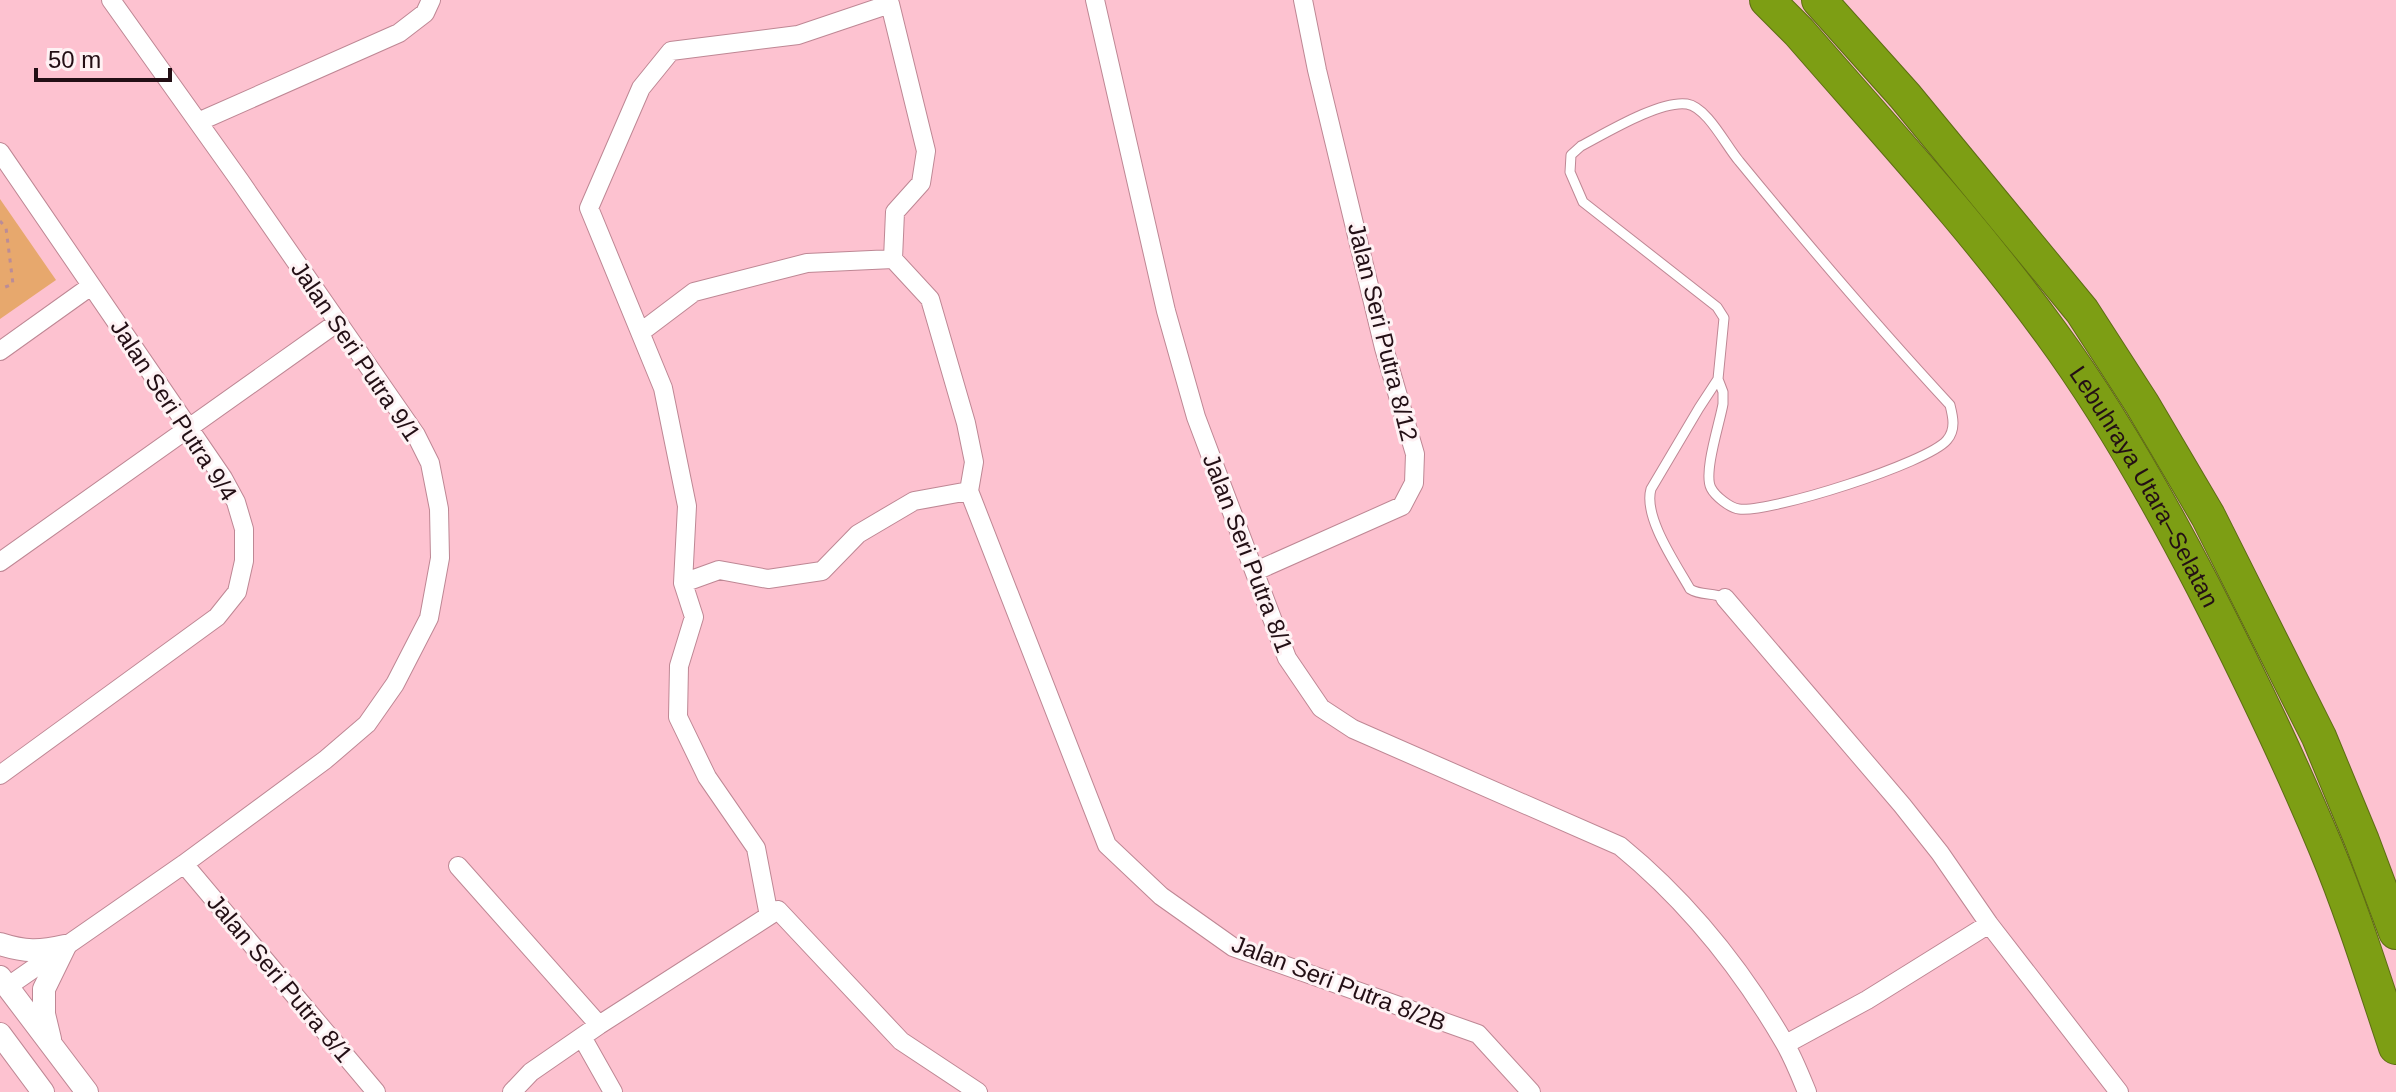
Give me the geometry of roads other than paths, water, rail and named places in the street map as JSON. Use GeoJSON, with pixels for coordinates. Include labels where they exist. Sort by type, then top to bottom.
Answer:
{"type":"FeatureCollection","features":[{"type":"Feature","properties":{"kind":"highway","name":"Lebuhraya Utara–Selatan"},"geometry":{"type":"LineString","coordinates":[[1767,0],[1799,32],[1985,249],[2052,333],[2111,423],[2177,536],[2284,751],[2327,851],[2396,1047]]}},
{"type":"Feature","properties":{"kind":"highway","name":"Lebuhraya Utara–Selatan"},"geometry":{"type":"LineString","coordinates":[[1819,0],[1915,108],[2053,274],[2082,311],[2142,404],[2208,516],[2319,737],[2396,932]]}},
{"type":"Feature","properties":{"kind":"street","name":"Jalan Seri Putra 9/1"},"geometry":{"type":"LineString","coordinates":[[2,985],[65,946],[184,864],[325,760],[367,724],[395,684],[429,618],[440,558],[439,509],[430,463],[416,435],[111,0]]}},
{"type":"Feature","properties":{"kind":"street"},"geometry":{"type":"LineString","coordinates":[[198,122],[399,33],[425,13],[431,0]]}},
{"type":"Feature","properties":{"kind":"street","name":"Jalan Seri Putra 8/1"},"geometry":{"type":"LineString","coordinates":[[1095,0],[1166,311],[1196,417],[1287,658],[1321,708],[1353,729],[1620,846],[1656,875],[1697,918],[1742,977],[1786,1044],[1807,1092]]}},
{"type":"Feature","properties":{"kind":"street","name":"Jalan Seri Putra 8/12"},"geometry":{"type":"LineString","coordinates":[[1256,571],[1402,506],[1414,483],[1415,454],[1384,348],[1303,0]]}},
{"type":"Feature","properties":{"kind":"street"},"geometry":{"type":"LineString","coordinates":[[683,583],[719,570],[768,579],[822,571],[858,534],[914,501],[969,491],[974,462],[966,423],[930,299],[893,259],[895,212],[921,183],[926,151],[890,4],[798,35],[671,51],[641,88],[589,208],[663,388],[687,506],[683,583],[694,617],[679,666],[678,717],[707,777],[756,848],[769,916]]}},
{"type":"Feature","properties":{"kind":"street","name":"Jalan Seri Putra 9/4"},"geometry":{"type":"LineString","coordinates":[[0,152],[223,478],[236,502],[244,529],[244,561],[237,592],[217,617],[0,775]]}},
{"type":"Feature","properties":{"kind":"street"},"geometry":{"type":"LineString","coordinates":[[641,332],[694,292],[807,263],[893,259]]}},
{"type":"Feature","properties":{"kind":"street"},"geometry":{"type":"LineString","coordinates":[[0,351],[91,286]]}},
{"type":"Feature","properties":{"kind":"street"},"geometry":{"type":"LineString","coordinates":[[0,562],[338,322]]}},
{"type":"Feature","properties":{"kind":"street","name":"Jalan Seri Putra 8/2B"},"geometry":{"type":"LineString","coordinates":[[969,491],[1107,845],[1161,896],[1233,947],[1478,1034],[1531,1092]]}},
{"type":"Feature","properties":{"kind":"street"},"geometry":{"type":"LineString","coordinates":[[1725,598],[1902,805],[2119,1092]]}},
{"type":"Feature","properties":{"kind":"street","name":"Jalan Seri Putra 8/1"},"geometry":{"type":"LineString","coordinates":[[184,864],[376,1092]]}},
{"type":"Feature","properties":{"kind":"street"},"geometry":{"type":"LineString","coordinates":[[458,866],[599,1025]]}},
{"type":"Feature","properties":{"kind":"street"},"geometry":{"type":"LineString","coordinates":[[512,1092],[531,1072],[599,1025],[778,910],[901,1041],[978,1092]]}},
{"type":"Feature","properties":{"kind":"street"},"geometry":{"type":"LineString","coordinates":[[1786,1044],[1867,1000],[1989,924]]}},
{"type":"Feature","properties":{"kind":"street"},"geometry":{"type":"LineString","coordinates":[[0,944],[17,951],[45,951],[65,946]]}},
{"type":"Feature","properties":{"kind":"street"},"geometry":{"type":"LineString","coordinates":[[51,1045],[44,1014],[44,989],[65,946]]}},
{"type":"Feature","properties":{"kind":"street"},"geometry":{"type":"LineString","coordinates":[[2,985],[87,1092]]}},
{"type":"Feature","properties":{"kind":"street"},"geometry":{"type":"LineString","coordinates":[[0,1034],[8,1052],[43,1092]]}},
{"type":"Feature","properties":{"kind":"street"},"geometry":{"type":"LineString","coordinates":[[582,1037],[613,1092]]}},
{"type":"Feature","properties":{"kind":"lane"},"geometry":{"type":"LineString","coordinates":[[1718,379],[1723,404],[1708,477],[1713,492],[1733,508],[1753,509],[1886,472],[1936,450],[1949,438],[1954,422],[1950,405],[1823,263],[1732,153],[1703,111],[1688,104],[1660,107],[1581,146],[1571,155],[1570,172],[1583,202],[1717,307],[1724,318],[1718,379],[1648,498],[1649,508],[1690,589],[1697,593],[1716,593],[1725,598]]}}]}
